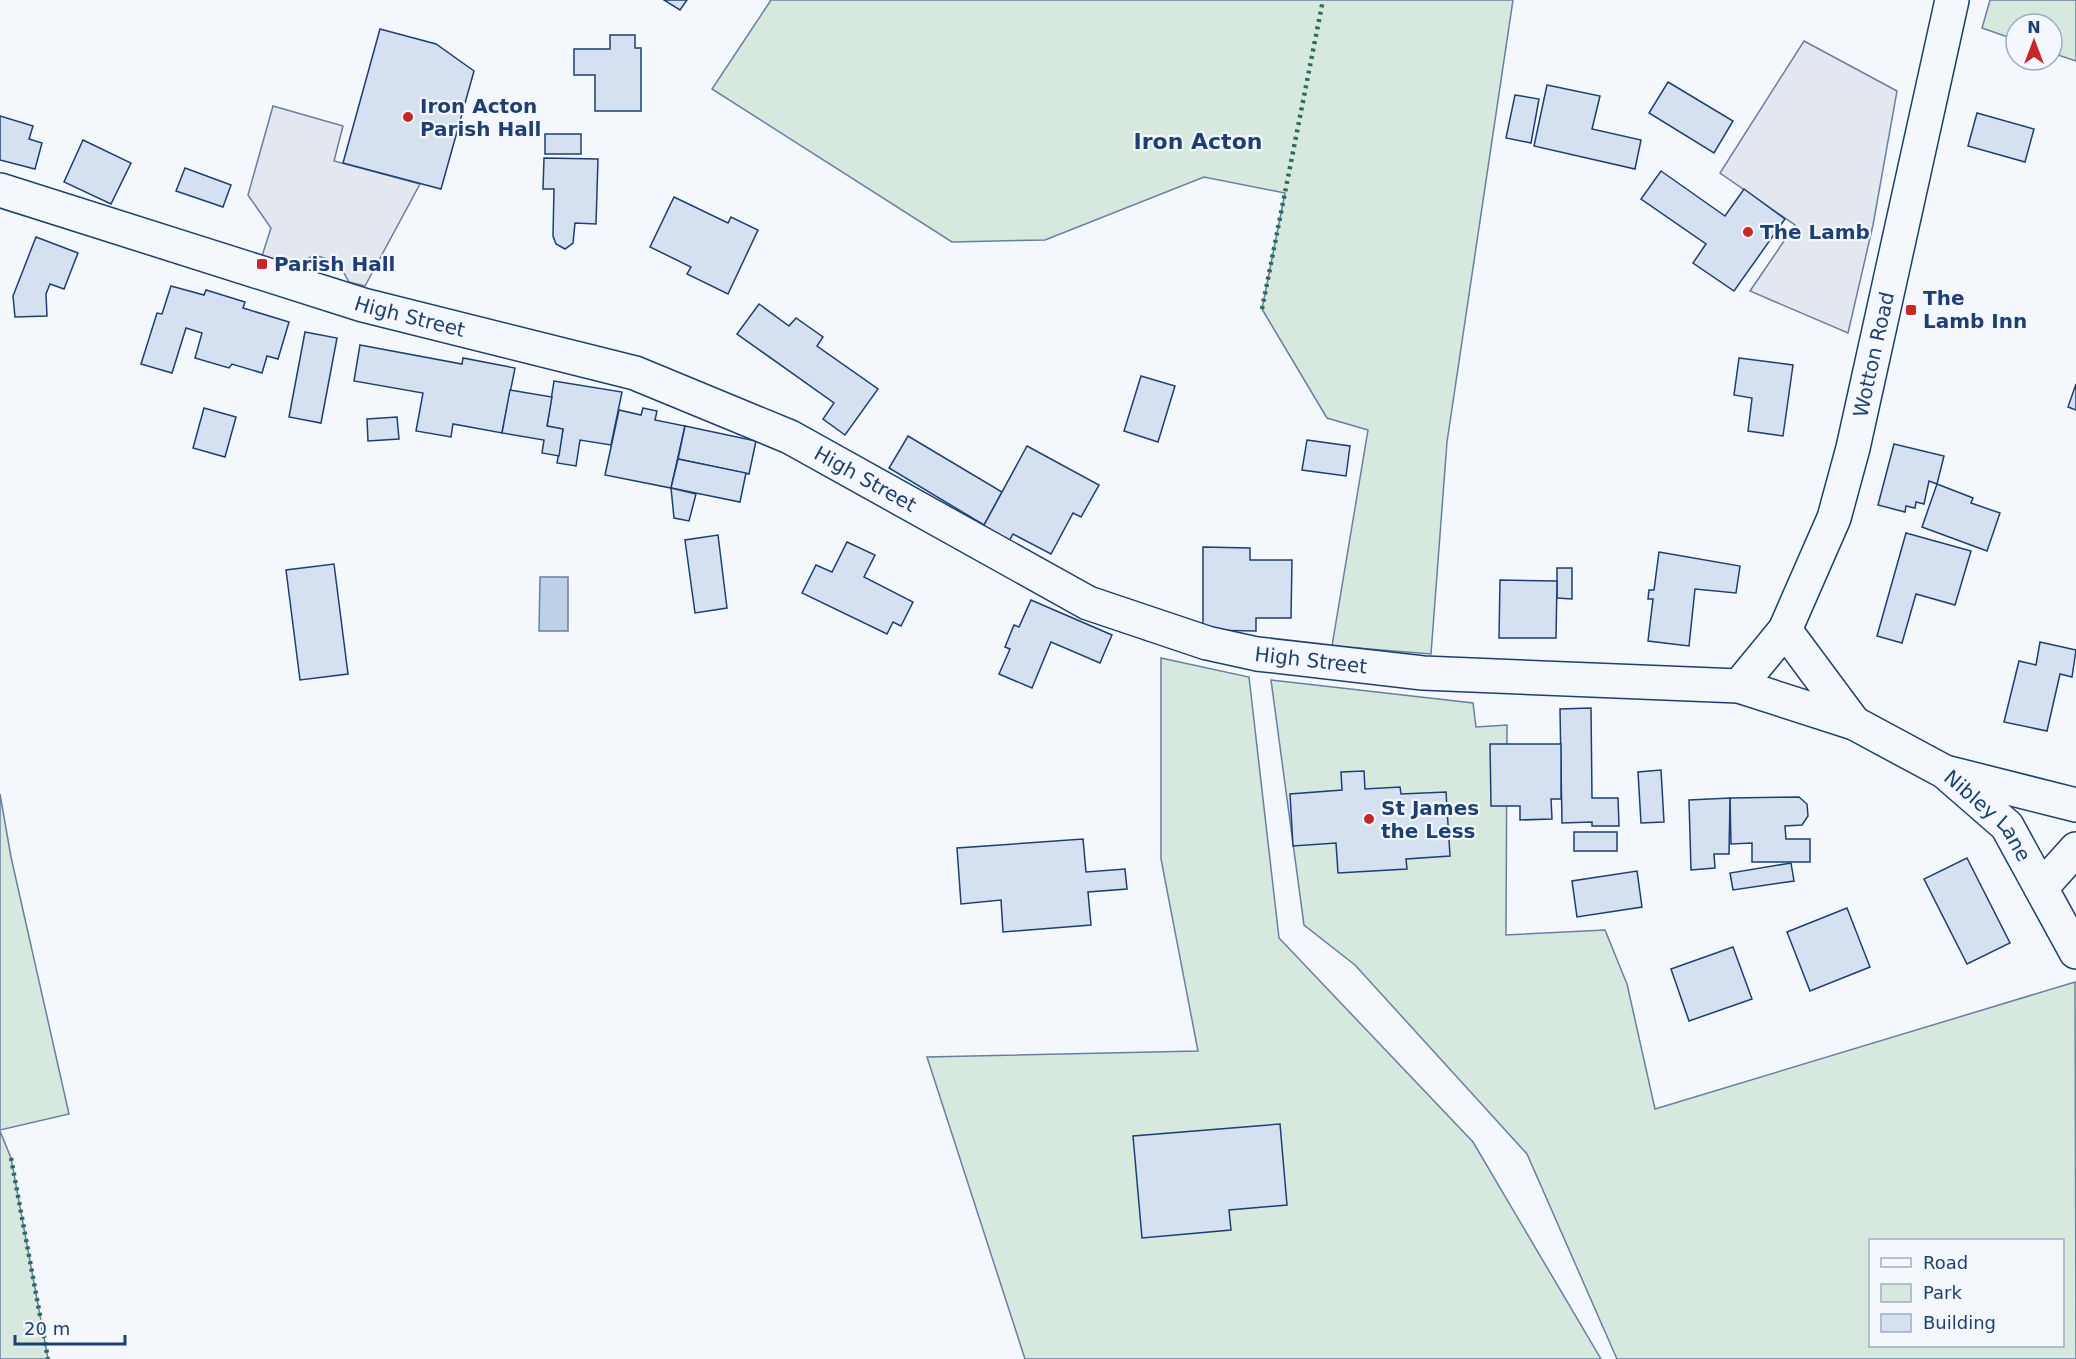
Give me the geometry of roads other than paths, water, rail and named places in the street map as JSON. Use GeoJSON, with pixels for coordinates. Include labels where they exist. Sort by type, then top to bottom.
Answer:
{"type":"FeatureCollection","features":[{"type":"Feature","properties":{"kind":"street","name":"Wotton Road"},"geometry":{"type":"LineString","coordinates":[[1739,686],[1785,630],[1834,518],[1853,448],[1952,0]]}},
{"type":"Feature","properties":{"kind":"street","name":"High Street"},"geometry":{"type":"LineString","coordinates":[[0,190],[363,305],[635,373],[790,437],[1088,603],[1207,643],[1257,654],[1423,673],[1739,686]]}},
{"type":"Feature","properties":{"kind":"street","name":"Nibley Lane"},"geometry":{"type":"LineString","coordinates":[[1785,630],[1854,723]]}},
{"type":"Feature","properties":{"kind":"street","name":"Nibley Lane"},"geometry":{"type":"LineString","coordinates":[[1739,686],[1854,723],[1945,772],[2007,826],[2076,952]]}},
{"type":"Feature","properties":{"kind":"street"},"geometry":{"type":"LineString","coordinates":[[1945,772],[2076,805]]}},
{"type":"Feature","properties":{"kind":"street"},"geometry":{"type":"LineString","coordinates":[[2040,888],[2076,849]]}},
{"type":"Feature","properties":{"kind":"water"},"geometry":{"type":"Polygon","coordinates":[[[540,577],[568,577],[568,631],[539,631],[540,577]]]}},
{"type":"Feature","properties":{"kind":"place","name":"Iron Acton Parish Hall"},"geometry":{"type":"Point","coordinates":[408,117]}},
{"type":"Feature","properties":{"kind":"place","name":"The Lamb"},"geometry":{"type":"Point","coordinates":[1748,232]}},
{"type":"Feature","properties":{"kind":"place","name":"Parish Hall"},"geometry":{"type":"Point","coordinates":[262,264]}},
{"type":"Feature","properties":{"kind":"place","name":"The Lamb Inn"},"geometry":{"type":"Point","coordinates":[1911,310]}},
{"type":"Feature","properties":{"kind":"place","name":"St James the Less"},"geometry":{"type":"Point","coordinates":[1369,819]}},
{"type":"Feature","properties":{"kind":"district","name":"Iron Acton"},"geometry":{"type":"Point","coordinates":[1198,141]}}]}
